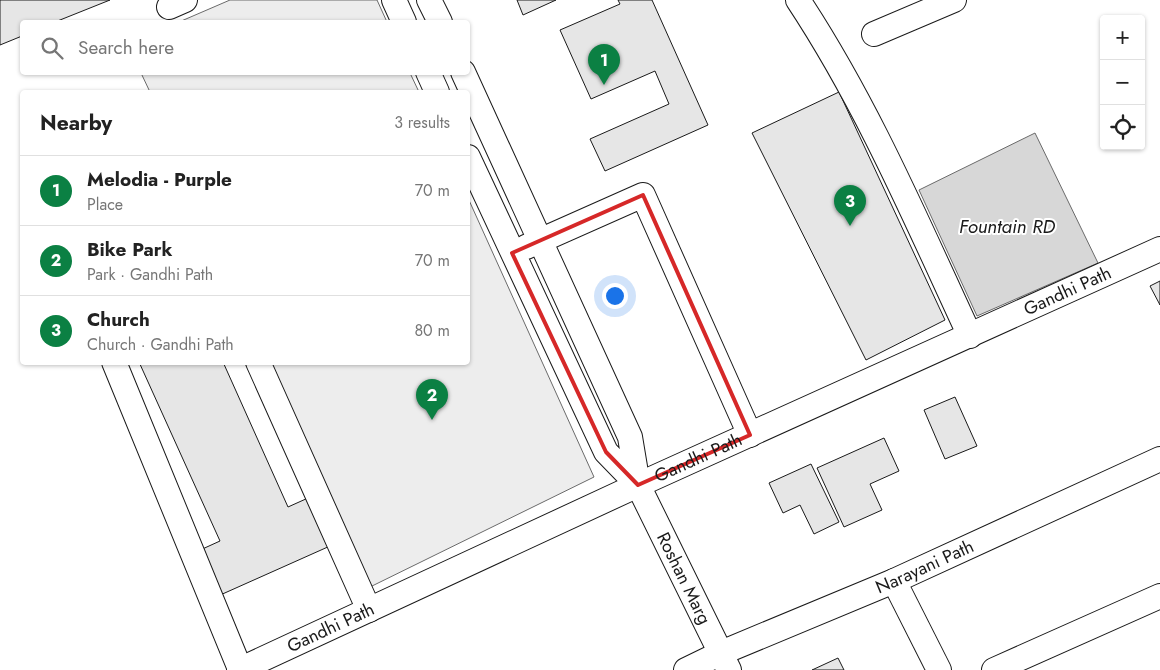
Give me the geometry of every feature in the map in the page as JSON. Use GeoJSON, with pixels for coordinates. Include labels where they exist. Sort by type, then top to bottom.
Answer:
{"type":"FeatureCollection","features":[{"type":"Feature","properties":{"kind":"street"},"geometry":{"type":"LineString","coordinates":[[394,0],[403,20]]}},
{"type":"Feature","properties":{"kind":"street"},"geometry":{"type":"LineString","coordinates":[[430,0],[439,20]]}},
{"type":"Feature","properties":{"kind":"street"},"geometry":{"type":"LineString","coordinates":[[798,0],[878,138],[970,336]]}},
{"type":"Feature","properties":{"kind":"street"},"geometry":{"type":"LineString","coordinates":[[874,34],[954,0]]}},
{"type":"Feature","properties":{"kind":"street"},"geometry":{"type":"LineString","coordinates":[[429,75],[436,90]]}},
{"type":"Feature","properties":{"kind":"street"},"geometry":{"type":"LineString","coordinates":[[464,75],[630,437],[638,485]]}},
{"type":"Feature","properties":{"kind":"street"},"geometry":{"type":"LineString","coordinates":[[470,161],[606,452],[638,485]]}},
{"type":"Feature","properties":{"kind":"street"},"geometry":{"type":"LineString","coordinates":[[512,253],[643,195],[750,436]]}},
{"type":"Feature","properties":{"kind":"street","name":"Gandhi Path"},"geometry":{"type":"LineString","coordinates":[[240,670],[638,485],[1160,249]]}},
{"type":"Feature","properties":{"kind":"street"},"geometry":{"type":"LineString","coordinates":[[115,365],[240,670]]}},
{"type":"Feature","properties":{"kind":"street"},"geometry":{"type":"LineString","coordinates":[[259,365],[369,610]]}},
{"type":"Feature","properties":{"kind":"street","name":"Narayani Path"},"geometry":{"type":"LineString","coordinates":[[686,670],[725,662],[894,581],[1160,460]]}},
{"type":"Feature","properties":{"kind":"street","name":"Roshan Marg"},"geometry":{"type":"LineString","coordinates":[[638,485],[725,662]]}},
{"type":"Feature","properties":{"kind":"street"},"geometry":{"type":"LineString","coordinates":[[894,581],[939,670]]}},
{"type":"Feature","properties":{"kind":"street"},"geometry":{"type":"LineString","coordinates":[[994,670],[1160,596]]}},
{"type":"Feature","properties":{"kind":"highlighted area"},"geometry":{"type":"Polygon","coordinates":[[[643,195],[750,435],[638,485],[606,452],[512,253],[643,195]]]}},
{"type":"Feature","properties":{"kind":"shaded area"},"geometry":{"type":"Polygon","coordinates":[[[230,0],[377,0],[386,20],[184,20],[230,0]]]}},
{"type":"Feature","properties":{"kind":"shaded area"},"geometry":{"type":"Polygon","coordinates":[[[142,75],[411,75],[418,90],[149,90],[142,75]]]}},
{"type":"Feature","properties":{"kind":"shaded area"},"geometry":{"type":"Polygon","coordinates":[[[470,202],[594,477],[370,587],[271,365],[470,365],[470,202]]]}},
{"type":"Feature","properties":{"kind":"water","name":"Fountain RD"},"geometry":{"type":"Polygon","coordinates":[[[1035,133],[1098,263],[977,316],[919,190],[1035,133]]]}},
{"type":"Feature","properties":{"kind":"building"},"geometry":{"type":"Polygon","coordinates":[[[0,0],[110,0],[60,20],[20,20],[20,37],[0,45],[0,0]]]}},
{"type":"Feature","properties":{"kind":"building"},"geometry":{"type":"Polygon","coordinates":[[[517,0],[556,0],[523,15],[517,0]]]}},
{"type":"Feature","properties":{"kind":"building"},"geometry":{"type":"Polygon","coordinates":[[[618,0],[652,0],[708,125],[605,171],[590,139],[669,104],[655,71],[591,99],[560,30],[620,4],[618,0]]]}},
{"type":"Feature","properties":{"kind":"building"},"geometry":{"type":"Polygon","coordinates":[[[839,92],[945,320],[866,360],[752,133],[839,92]]]}},
{"type":"Feature","properties":{"kind":"building"},"geometry":{"type":"Polygon","coordinates":[[[1160,281],[1160,305],[1150,286],[1160,281]]]}},
{"type":"Feature","properties":{"kind":"building"},"geometry":{"type":"Polygon","coordinates":[[[140,365],[224,365],[288,507],[308,498],[330,546],[218,596],[198,551],[220,541],[140,365]]]}},
{"type":"Feature","properties":{"kind":"building"},"geometry":{"type":"Polygon","coordinates":[[[955,397],[977,446],[945,459],[924,410],[955,397]]]}},
{"type":"Feature","properties":{"kind":"building"},"geometry":{"type":"Polygon","coordinates":[[[884,438],[899,471],[870,484],[882,510],[844,527],[817,468],[884,438]]]}},
{"type":"Feature","properties":{"kind":"building"},"geometry":{"type":"Polygon","coordinates":[[[811,464],[839,522],[814,534],[800,505],[783,513],[769,483],[811,464]]]}},
{"type":"Feature","properties":{"kind":"building"},"geometry":{"type":"Polygon","coordinates":[[[838,658],[844,670],[812,670],[838,658]]]}},
{"type":"Feature","properties":{"kind":"place","name":"Melodia - Purple"},"geometry":{"type":"Point","coordinates":[604,85]}},
{"type":"Feature","properties":{"kind":"place","name":"Church"},"geometry":{"type":"Point","coordinates":[850,226]}},
{"type":"Feature","properties":{"kind":"place","name":"Bike Park"},"geometry":{"type":"Point","coordinates":[432,420]}}]}
